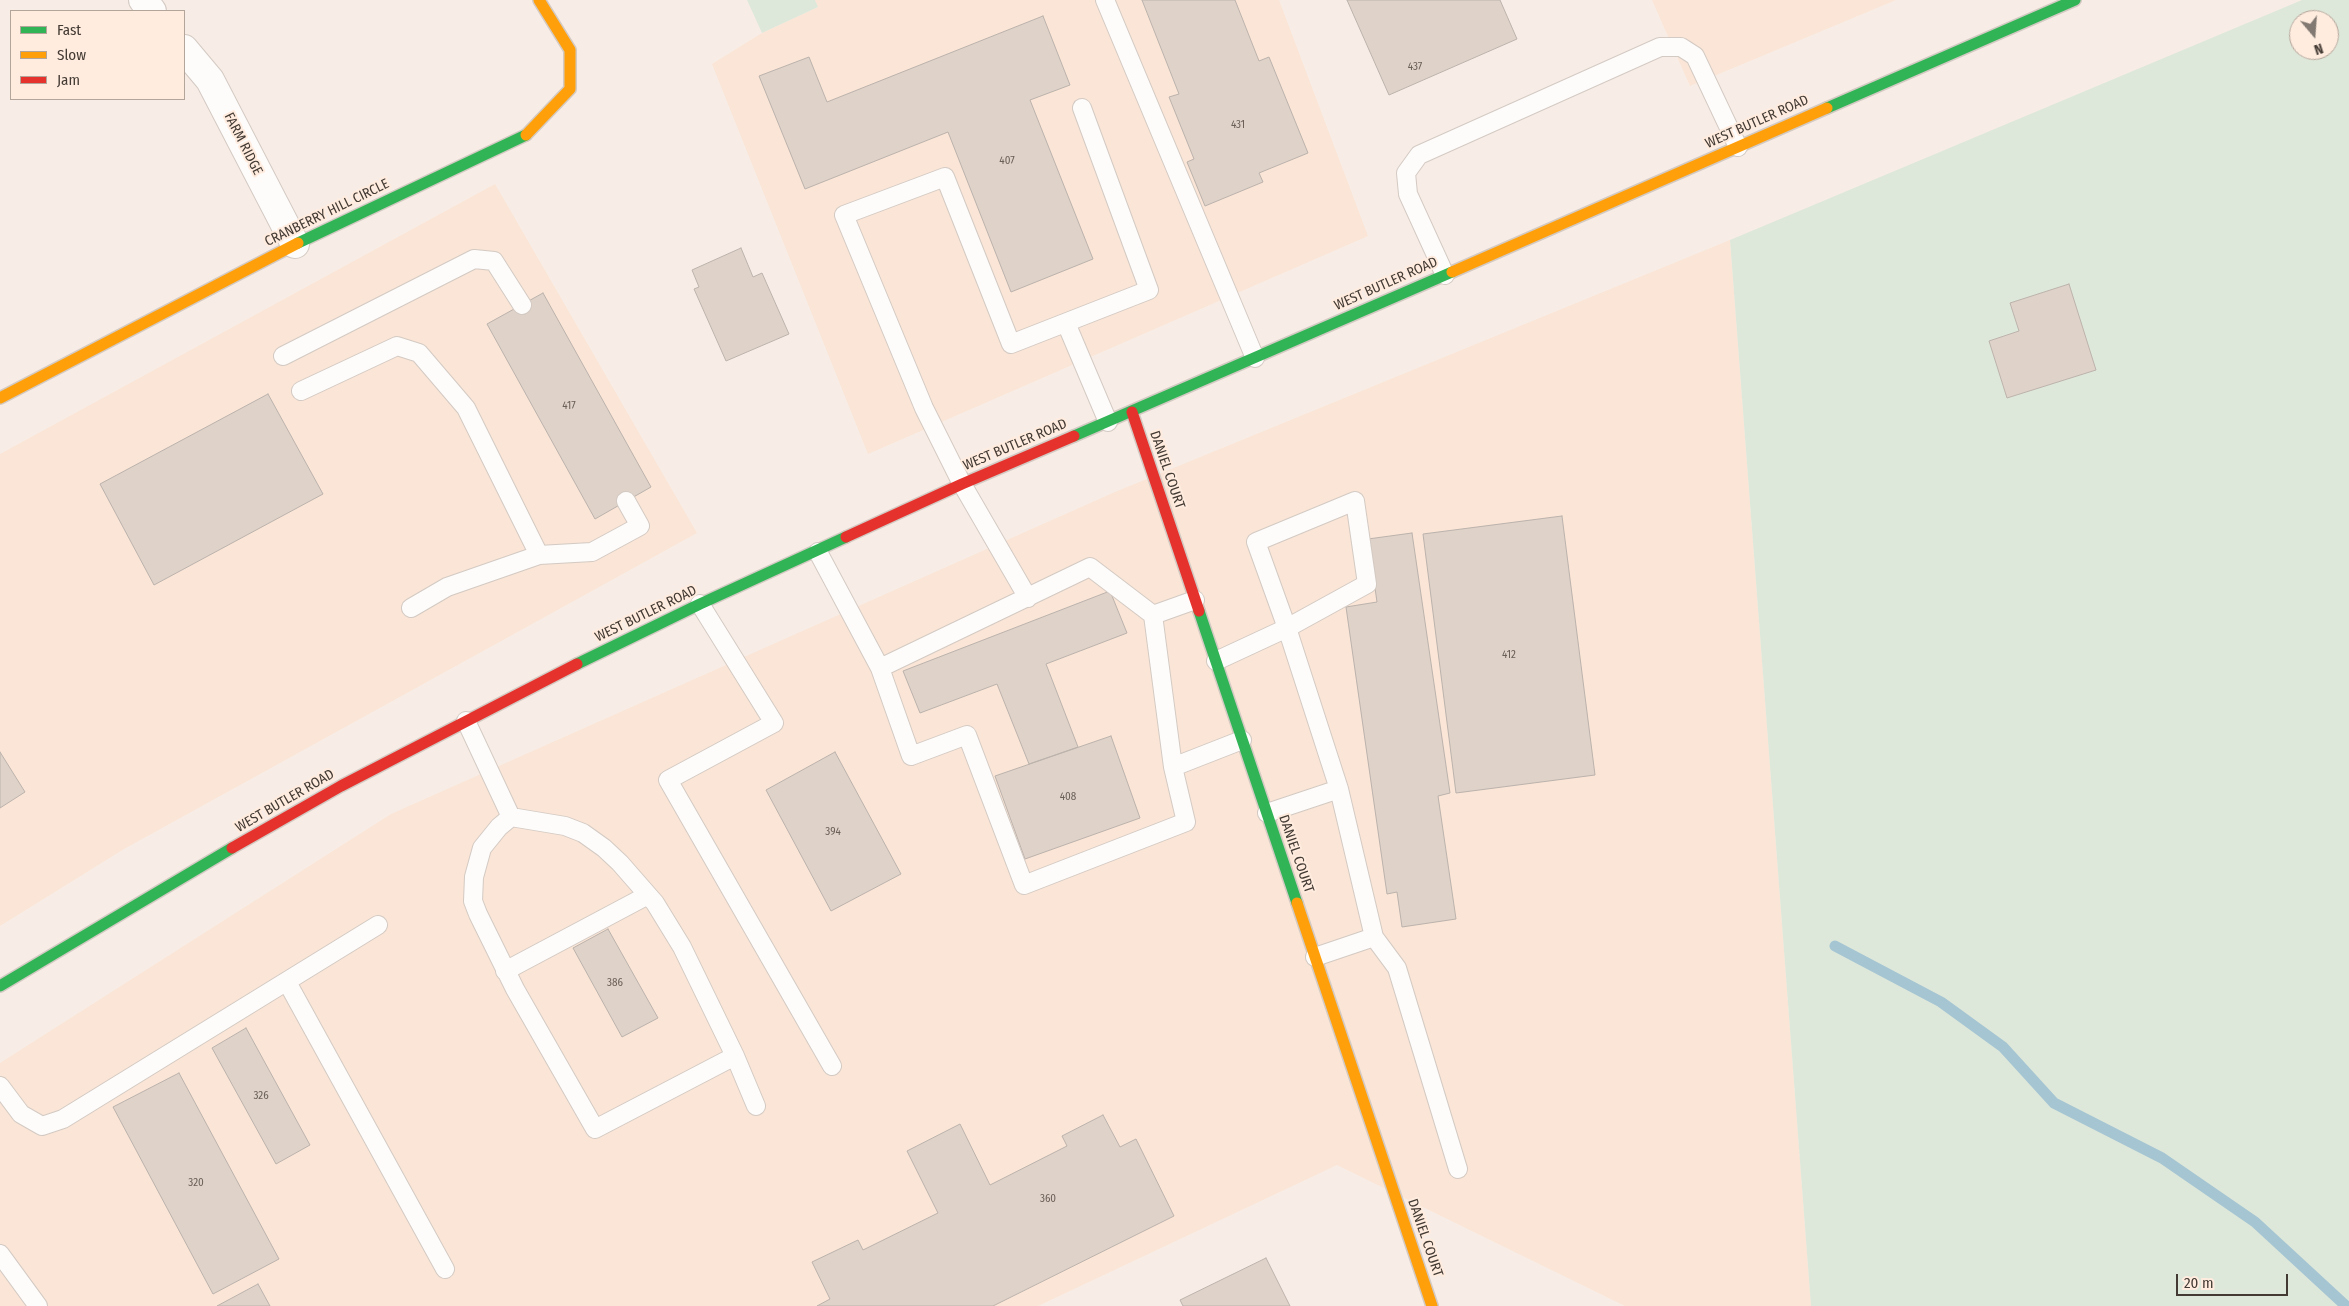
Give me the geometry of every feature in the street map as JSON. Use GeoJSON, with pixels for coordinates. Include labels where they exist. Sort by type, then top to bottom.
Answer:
{"type":"FeatureCollection","features":[{"type":"Feature","properties":{"kind":"main road","name":"CRANBERRY HILL CIRCLE"},"geometry":{"type":"LineString","coordinates":[[2,392],[295,244],[528,134],[570,89],[570,50],[539,0]]}},
{"type":"Feature","properties":{"kind":"main road","name":"WEST BUTLER ROAD"},"geometry":{"type":"LineString","coordinates":[[0,986],[163,887],[341,786],[700,604],[818,552],[962,484],[1132,412],[2075,0]]}},
{"type":"Feature","properties":{"kind":"main road","name":"DANIEL COURT"},"geometry":{"type":"LineString","coordinates":[[1132,412],[1432,1306]]}},
{"type":"Feature","properties":{"kind":"street"},"geometry":{"type":"LineString","coordinates":[[143,0],[151,10]]}},
{"type":"Feature","properties":{"kind":"street","name":"FARM RIDGE"},"geometry":{"type":"LineString","coordinates":[[185,50],[210,80],[295,244]]}},
{"type":"Feature","properties":{"kind":"lane"},"geometry":{"type":"LineString","coordinates":[[1105,0],[1255,358]]}},
{"type":"Feature","properties":{"kind":"lane"},"geometry":{"type":"LineString","coordinates":[[1445,275],[1408,194],[1406,173],[1419,155],[1660,47],[1681,47],[1695,56],[1738,147]]}},
{"type":"Feature","properties":{"kind":"lane"},"geometry":{"type":"LineString","coordinates":[[1028,598],[962,484],[924,408],[844,215],[946,177],[1012,344],[1149,290],[1082,108]]}},
{"type":"Feature","properties":{"kind":"lane"},"geometry":{"type":"LineString","coordinates":[[283,356],[474,259],[494,261],[522,305]]}},
{"type":"Feature","properties":{"kind":"lane"},"geometry":{"type":"LineString","coordinates":[[1066,323],[1108,422]]}},
{"type":"Feature","properties":{"kind":"lane"},"geometry":{"type":"LineString","coordinates":[[300,391],[397,346],[418,352],[466,408],[539,555]]}},
{"type":"Feature","properties":{"kind":"lane"},"geometry":{"type":"LineString","coordinates":[[411,608],[447,587],[539,555],[592,552],[640,526],[626,501]]}},
{"type":"Feature","properties":{"kind":"lane"},"geometry":{"type":"LineString","coordinates":[[1216,661],[1287,628],[1367,584],[1355,502],[1256,542],[1287,628],[1339,789],[1374,937],[1396,968],[1458,1169]]}},
{"type":"Feature","properties":{"kind":"lane"},"geometry":{"type":"LineString","coordinates":[[818,552],[880,668],[911,756],[967,735],[1024,885],[1186,822],[1173,767],[1154,615],[1090,567],[880,668]]}},
{"type":"Feature","properties":{"kind":"lane"},"geometry":{"type":"LineString","coordinates":[[1154,615],[1195,600]]}},
{"type":"Feature","properties":{"kind":"lane"},"geometry":{"type":"LineString","coordinates":[[700,604],[774,723],[668,780],[832,1066]]}},
{"type":"Feature","properties":{"kind":"lane"},"geometry":{"type":"LineString","coordinates":[[466,721],[511,816]]}},
{"type":"Feature","properties":{"kind":"lane"},"geometry":{"type":"LineString","coordinates":[[1173,767],[1242,740]]}},
{"type":"Feature","properties":{"kind":"lane"},"geometry":{"type":"LineString","coordinates":[[1267,813],[1339,789]]}},
{"type":"Feature","properties":{"kind":"lane"},"geometry":{"type":"LineString","coordinates":[[511,816],[565,826],[584,833],[604,848],[648,895],[682,947],[756,1106]]}},
{"type":"Feature","properties":{"kind":"lane"},"geometry":{"type":"LineString","coordinates":[[511,816],[499,826],[482,848],[472,891],[478,914],[505,971],[595,1129],[734,1056]]}},
{"type":"Feature","properties":{"kind":"lane"},"geometry":{"type":"LineString","coordinates":[[505,971],[648,895]]}},
{"type":"Feature","properties":{"kind":"lane"},"geometry":{"type":"LineString","coordinates":[[0,1086],[21,1114],[42,1126],[63,1119],[378,925]]}},
{"type":"Feature","properties":{"kind":"lane"},"geometry":{"type":"LineString","coordinates":[[1315,957],[1374,937]]}},
{"type":"Feature","properties":{"kind":"lane"},"geometry":{"type":"LineString","coordinates":[[286,982],[444,1269]]}},
{"type":"Feature","properties":{"kind":"lane"},"geometry":{"type":"LineString","coordinates":[[0,1254],[38,1306]]}},
{"type":"Feature","properties":{"kind":"shaded area"},"geometry":{"type":"Polygon","coordinates":[[[815,0],[1279,0],[1368,236],[868,454],[712,64],[762,33],[818,7],[815,0]]]}},
{"type":"Feature","properties":{"kind":"shaded area"},"geometry":{"type":"Polygon","coordinates":[[[1652,0],[1896,0],[1690,86],[1652,0]]]}},
{"type":"Feature","properties":{"kind":"shaded area"},"geometry":{"type":"Polygon","coordinates":[[[495,184],[697,533],[124,849],[0,926],[0,454],[495,184]]]}},
{"type":"Feature","properties":{"kind":"shaded area"},"geometry":{"type":"Polygon","coordinates":[[[1730,240],[1811,1306],[1625,1306],[1337,1165],[1038,1306],[0,1306],[0,1063],[391,814],[1115,492],[1730,240]]]}},
{"type":"Feature","properties":{"kind":"green space"},"geometry":{"type":"Polygon","coordinates":[[[747,0],[815,0],[818,7],[762,33],[747,0]]]}},
{"type":"Feature","properties":{"kind":"green space"},"geometry":{"type":"Polygon","coordinates":[[[2302,0],[2349,0],[2349,1306],[1811,1306],[1730,240],[2302,0]]]}},
{"type":"Feature","properties":{"kind":"building"},"geometry":{"type":"Polygon","coordinates":[[[1142,0],[1235,0],[1259,61],[1269,57],[1308,153],[1259,173],[1263,182],[1205,206],[1187,162],[1194,159],[1169,97],[1179,94],[1142,0]]]}},
{"type":"Feature","properties":{"kind":"building"},"geometry":{"type":"Polygon","coordinates":[[[1347,0],[1500,0],[1517,39],[1389,95],[1347,0]]]}},
{"type":"Feature","properties":{"kind":"building"},"geometry":{"type":"Polygon","coordinates":[[[1043,16],[1070,85],[1030,100],[1093,259],[1011,292],[948,132],[805,189],[759,76],[809,57],[827,102],[1043,16]]]}},
{"type":"Feature","properties":{"kind":"building"},"geometry":{"type":"Polygon","coordinates":[[[741,248],[753,277],[762,273],[789,334],[726,361],[694,289],[699,287],[692,270],[741,248]]]}},
{"type":"Feature","properties":{"kind":"building"},"geometry":{"type":"Polygon","coordinates":[[[2069,284],[2096,370],[2007,398],[1989,341],[2019,331],[2010,303],[2069,284]]]}},
{"type":"Feature","properties":{"kind":"building"},"geometry":{"type":"Polygon","coordinates":[[[543,293],[651,487],[595,519],[487,324],[543,293]]]}},
{"type":"Feature","properties":{"kind":"building"},"geometry":{"type":"Polygon","coordinates":[[[268,394],[323,494],[154,585],[100,484],[268,394]]]}},
{"type":"Feature","properties":{"kind":"building"},"geometry":{"type":"Polygon","coordinates":[[[1562,516],[1595,775],[1456,793],[1423,534],[1562,516]]]}},
{"type":"Feature","properties":{"kind":"building"},"geometry":{"type":"Polygon","coordinates":[[[1412,533],[1450,793],[1438,796],[1456,919],[1402,927],[1397,892],[1387,894],[1346,607],[1377,602],[1368,539],[1412,533]]]}},
{"type":"Feature","properties":{"kind":"building"},"geometry":{"type":"Polygon","coordinates":[[[1110,591],[1127,633],[1046,664],[1078,747],[1029,764],[997,684],[920,713],[903,671],[1110,591]]]}},
{"type":"Feature","properties":{"kind":"building"},"geometry":{"type":"Polygon","coordinates":[[[1111,736],[1140,818],[1025,859],[995,776],[1111,736]]]}},
{"type":"Feature","properties":{"kind":"building"},"geometry":{"type":"Polygon","coordinates":[[[0,752],[25,792],[0,808],[0,752]]]}},
{"type":"Feature","properties":{"kind":"building"},"geometry":{"type":"Polygon","coordinates":[[[835,752],[901,874],[831,911],[766,790],[835,752]]]}},
{"type":"Feature","properties":{"kind":"building"},"geometry":{"type":"Polygon","coordinates":[[[608,929],[658,1018],[622,1037],[573,948],[608,929]]]}},
{"type":"Feature","properties":{"kind":"building"},"geometry":{"type":"Polygon","coordinates":[[[246,1028],[310,1145],[276,1164],[212,1048],[246,1028]]]}},
{"type":"Feature","properties":{"kind":"building"},"geometry":{"type":"Polygon","coordinates":[[[179,1073],[279,1259],[213,1294],[113,1107],[179,1073]]]}},
{"type":"Feature","properties":{"kind":"building"},"geometry":{"type":"Polygon","coordinates":[[[1103,1115],[1120,1147],[1136,1139],[1174,1216],[993,1306],[817,1306],[830,1299],[812,1262],[858,1240],[863,1250],[938,1213],[907,1151],[960,1124],[990,1185],[1067,1146],[1062,1136],[1103,1115]]]}},
{"type":"Feature","properties":{"kind":"building"},"geometry":{"type":"Polygon","coordinates":[[[1266,1258],[1290,1306],[1183,1306],[1180,1300],[1266,1258]]]}},
{"type":"Feature","properties":{"kind":"building"},"geometry":{"type":"Polygon","coordinates":[[[258,1284],[270,1306],[217,1306],[258,1284]]]}},
{"type":"Feature","properties":{"kind":"waterway"},"geometry":{"type":"LineString","coordinates":[[1835,946],[1941,1002],[2003,1047],[2054,1103],[2162,1158],[2255,1222],[2346,1306]]}},
{"type":"Feature","properties":{"kind":"traffic: fast"},"geometry":{"type":"LineString","coordinates":[[1827,108],[2075,0]]}},
{"type":"Feature","properties":{"kind":"traffic: fast"},"geometry":{"type":"LineString","coordinates":[[298,243],[526,135]]}},
{"type":"Feature","properties":{"kind":"traffic: fast"},"geometry":{"type":"LineString","coordinates":[[1074,436],[1452,272]]}},
{"type":"Feature","properties":{"kind":"traffic: fast"},"geometry":{"type":"LineString","coordinates":[[577,664],[700,604],[846,537]]}},
{"type":"Feature","properties":{"kind":"traffic: fast"},"geometry":{"type":"LineString","coordinates":[[1199,611],[1297,903]]}},
{"type":"Feature","properties":{"kind":"traffic: fast"},"geometry":{"type":"LineString","coordinates":[[0,986],[232,848]]}},
{"type":"Feature","properties":{"kind":"traffic: slow"},"geometry":{"type":"LineString","coordinates":[[526,135],[570,89],[570,50],[539,0]]}},
{"type":"Feature","properties":{"kind":"traffic: slow"},"geometry":{"type":"LineString","coordinates":[[1452,272],[1827,108]]}},
{"type":"Feature","properties":{"kind":"traffic: slow"},"geometry":{"type":"LineString","coordinates":[[0,398],[298,243]]}},
{"type":"Feature","properties":{"kind":"traffic: slow"},"geometry":{"type":"LineString","coordinates":[[1297,903],[1432,1306]]}},
{"type":"Feature","properties":{"kind":"traffic: jam"},"geometry":{"type":"LineString","coordinates":[[1132,412],[1199,611]]}},
{"type":"Feature","properties":{"kind":"traffic: jam"},"geometry":{"type":"LineString","coordinates":[[846,537],[1074,436]]}},
{"type":"Feature","properties":{"kind":"traffic: jam"},"geometry":{"type":"LineString","coordinates":[[232,848],[341,786],[577,664]]}}]}
